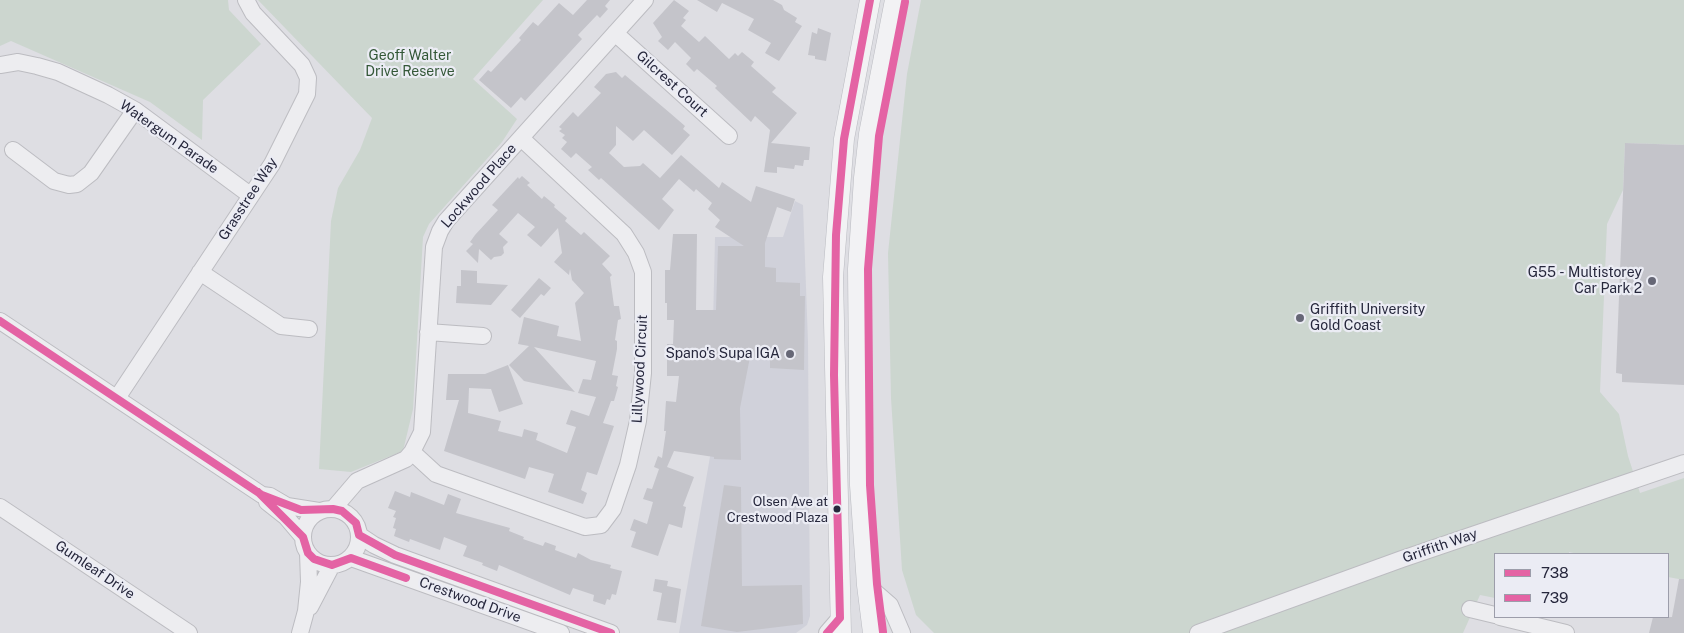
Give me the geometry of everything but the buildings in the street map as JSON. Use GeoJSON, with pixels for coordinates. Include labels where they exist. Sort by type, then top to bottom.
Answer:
{"type":"FeatureCollection","features":[{"type":"Feature","properties":{"kind":"main road"},"geometry":{"type":"LineString","coordinates":[[836,628],[833,277],[844,139],[870,0]]}},
{"type":"Feature","properties":{"kind":"main road"},"geometry":{"type":"LineString","coordinates":[[873,633],[867,585],[860,485],[858,330],[860,223],[875,99],[895,0]]}},
{"type":"Feature","properties":{"kind":"street","name":"Grasstree Way"},"geometry":{"type":"LineString","coordinates":[[117,398],[285,141],[307,94],[308,78],[302,65],[253,13],[246,0]]}},
{"type":"Feature","properties":{"kind":"street","name":"Lockwood Place"},"geometry":{"type":"LineString","coordinates":[[412,452],[422,432],[434,247],[440,231],[446,221],[645,0]]}},
{"type":"Feature","properties":{"kind":"street","name":"Gilcrest Court"},"geometry":{"type":"LineString","coordinates":[[615,32],[729,136]]}},
{"type":"Feature","properties":{"kind":"street","name":"Watergum Parade"},"geometry":{"type":"LineString","coordinates":[[0,65],[18,62],[58,72],[135,110],[250,195]]}},
{"type":"Feature","properties":{"kind":"street"},"geometry":{"type":"LineString","coordinates":[[13,150],[54,181],[61,184],[77,184],[92,173],[135,110]]}},
{"type":"Feature","properties":{"kind":"street","name":"Lillywood Circuit"},"geometry":{"type":"LineString","coordinates":[[412,452],[436,474],[585,527],[601,524],[613,509],[628,465],[638,421],[643,373],[643,272],[636,253],[624,234],[521,138]]}},
{"type":"Feature","properties":{"kind":"street"},"geometry":{"type":"LineString","coordinates":[[200,272],[281,326],[309,329]]}},
{"type":"Feature","properties":{"kind":"street"},"geometry":{"type":"LineString","coordinates":[[0,321],[262,495],[265,500],[286,518],[305,545],[323,564],[332,565],[350,558],[357,550],[359,534],[353,519],[354,496],[365,478]]}},
{"type":"Feature","properties":{"kind":"street"},"geometry":{"type":"LineString","coordinates":[[428,332],[483,336]]}},
{"type":"Feature","properties":{"kind":"street"},"geometry":{"type":"LineString","coordinates":[[300,633],[306,611],[309,568],[305,545],[307,522],[326,510],[351,486],[399,463],[412,452]]}},
{"type":"Feature","properties":{"kind":"street","name":"Griffith Way"},"geometry":{"type":"LineString","coordinates":[[1198,633],[1402,559],[1684,463]]}},
{"type":"Feature","properties":{"kind":"street"},"geometry":{"type":"LineString","coordinates":[[262,495],[270,496],[287,506],[342,511],[353,519]]}},
{"type":"Feature","properties":{"kind":"street","name":"Gumleaf Drive"},"geometry":{"type":"LineString","coordinates":[[0,508],[166,627],[189,633]]}},
{"type":"Feature","properties":{"kind":"street","name":"Crestwood Drive"},"geometry":{"type":"LineString","coordinates":[[359,534],[374,545],[395,555],[611,633]]}},
{"type":"Feature","properties":{"kind":"street","name":"Crestwood Drive"},"geometry":{"type":"LineString","coordinates":[[350,558],[561,633]]}},
{"type":"Feature","properties":{"kind":"street"},"geometry":{"type":"LineString","coordinates":[[306,611],[312,606],[332,565]]}},
{"type":"Feature","properties":{"kind":"street"},"geometry":{"type":"LineString","coordinates":[[867,585],[890,605],[902,633]]}},
{"type":"Feature","properties":{"kind":"street"},"geometry":{"type":"LineString","coordinates":[[1470,609],[1494,616]]}},
{"type":"Feature","properties":{"kind":"street"},"geometry":{"type":"LineString","coordinates":[[1504,618],[1566,633]]}},
{"type":"Feature","properties":{"kind":"shaded area"},"geometry":{"type":"Polygon","coordinates":[[[795,201],[803,205],[808,342],[810,616],[807,625],[796,633],[679,633],[710,457],[715,237],[783,237],[795,201]]]}},
{"type":"Feature","properties":{"kind":"green space"},"geometry":{"type":"Polygon","coordinates":[[[0,0],[228,0],[229,10],[261,44],[203,100],[202,140],[150,102],[11,41],[0,46],[0,0]]]}},
{"type":"Feature","properties":{"kind":"green space","name":"Geoff Walter Drive Reserve"},"geometry":{"type":"Polygon","coordinates":[[[258,0],[543,0],[473,79],[517,119],[502,142],[429,224],[423,237],[413,409],[403,451],[351,472],[319,469],[331,221],[338,188],[360,150],[372,118],[258,0]]]}},
{"type":"Feature","properties":{"kind":"green space","name":"Griffith University Gold Coast"},"geometry":{"type":"Polygon","coordinates":[[[921,0],[1684,0],[1684,145],[1625,143],[1623,190],[1607,224],[1600,392],[1619,414],[1628,456],[1640,493],[1684,478],[1684,580],[1669,577],[1669,553],[1494,553],[1494,598],[1480,595],[1463,633],[934,633],[916,615],[902,570],[891,398],[888,253],[907,74],[921,0]]]}},
{"type":"Feature","properties":{"kind":"transit line","name":"738"},"geometry":{"type":"LineString","coordinates":[[827,633],[840,618],[834,375],[836,235],[844,139],[870,0]]}},
{"type":"Feature","properties":{"kind":"transit line","name":"739"},"geometry":{"type":"LineString","coordinates":[[883,632],[877,584],[870,485],[868,269],[879,136],[905,2]]}},
{"type":"Feature","properties":{"kind":"transit line","name":"738"},"geometry":{"type":"LineString","coordinates":[[0,321],[262,495],[301,510],[333,509],[342,511],[356,523],[359,535],[395,555],[611,633]]}},
{"type":"Feature","properties":{"kind":"transit line","name":"738"},"geometry":{"type":"LineString","coordinates":[[258,492],[303,537],[308,553],[314,559],[332,565],[351,558],[406,578]]}},
{"type":"Feature","properties":{"kind":"place","name":"G55 - Multistorey Car Park 2"},"geometry":{"type":"Point","coordinates":[1652,281]}},
{"type":"Feature","properties":{"kind":"place","name":"Griffith University Gold Coast"},"geometry":{"type":"Point","coordinates":[1300,318]}},
{"type":"Feature","properties":{"kind":"place","name":"Spano's Supa IGA"},"geometry":{"type":"Point","coordinates":[790,354]}},
{"type":"Feature","properties":{"kind":"place","name":"Olsen Ave at Crestwood Plaza"},"geometry":{"type":"Point","coordinates":[837,509]}}]}
